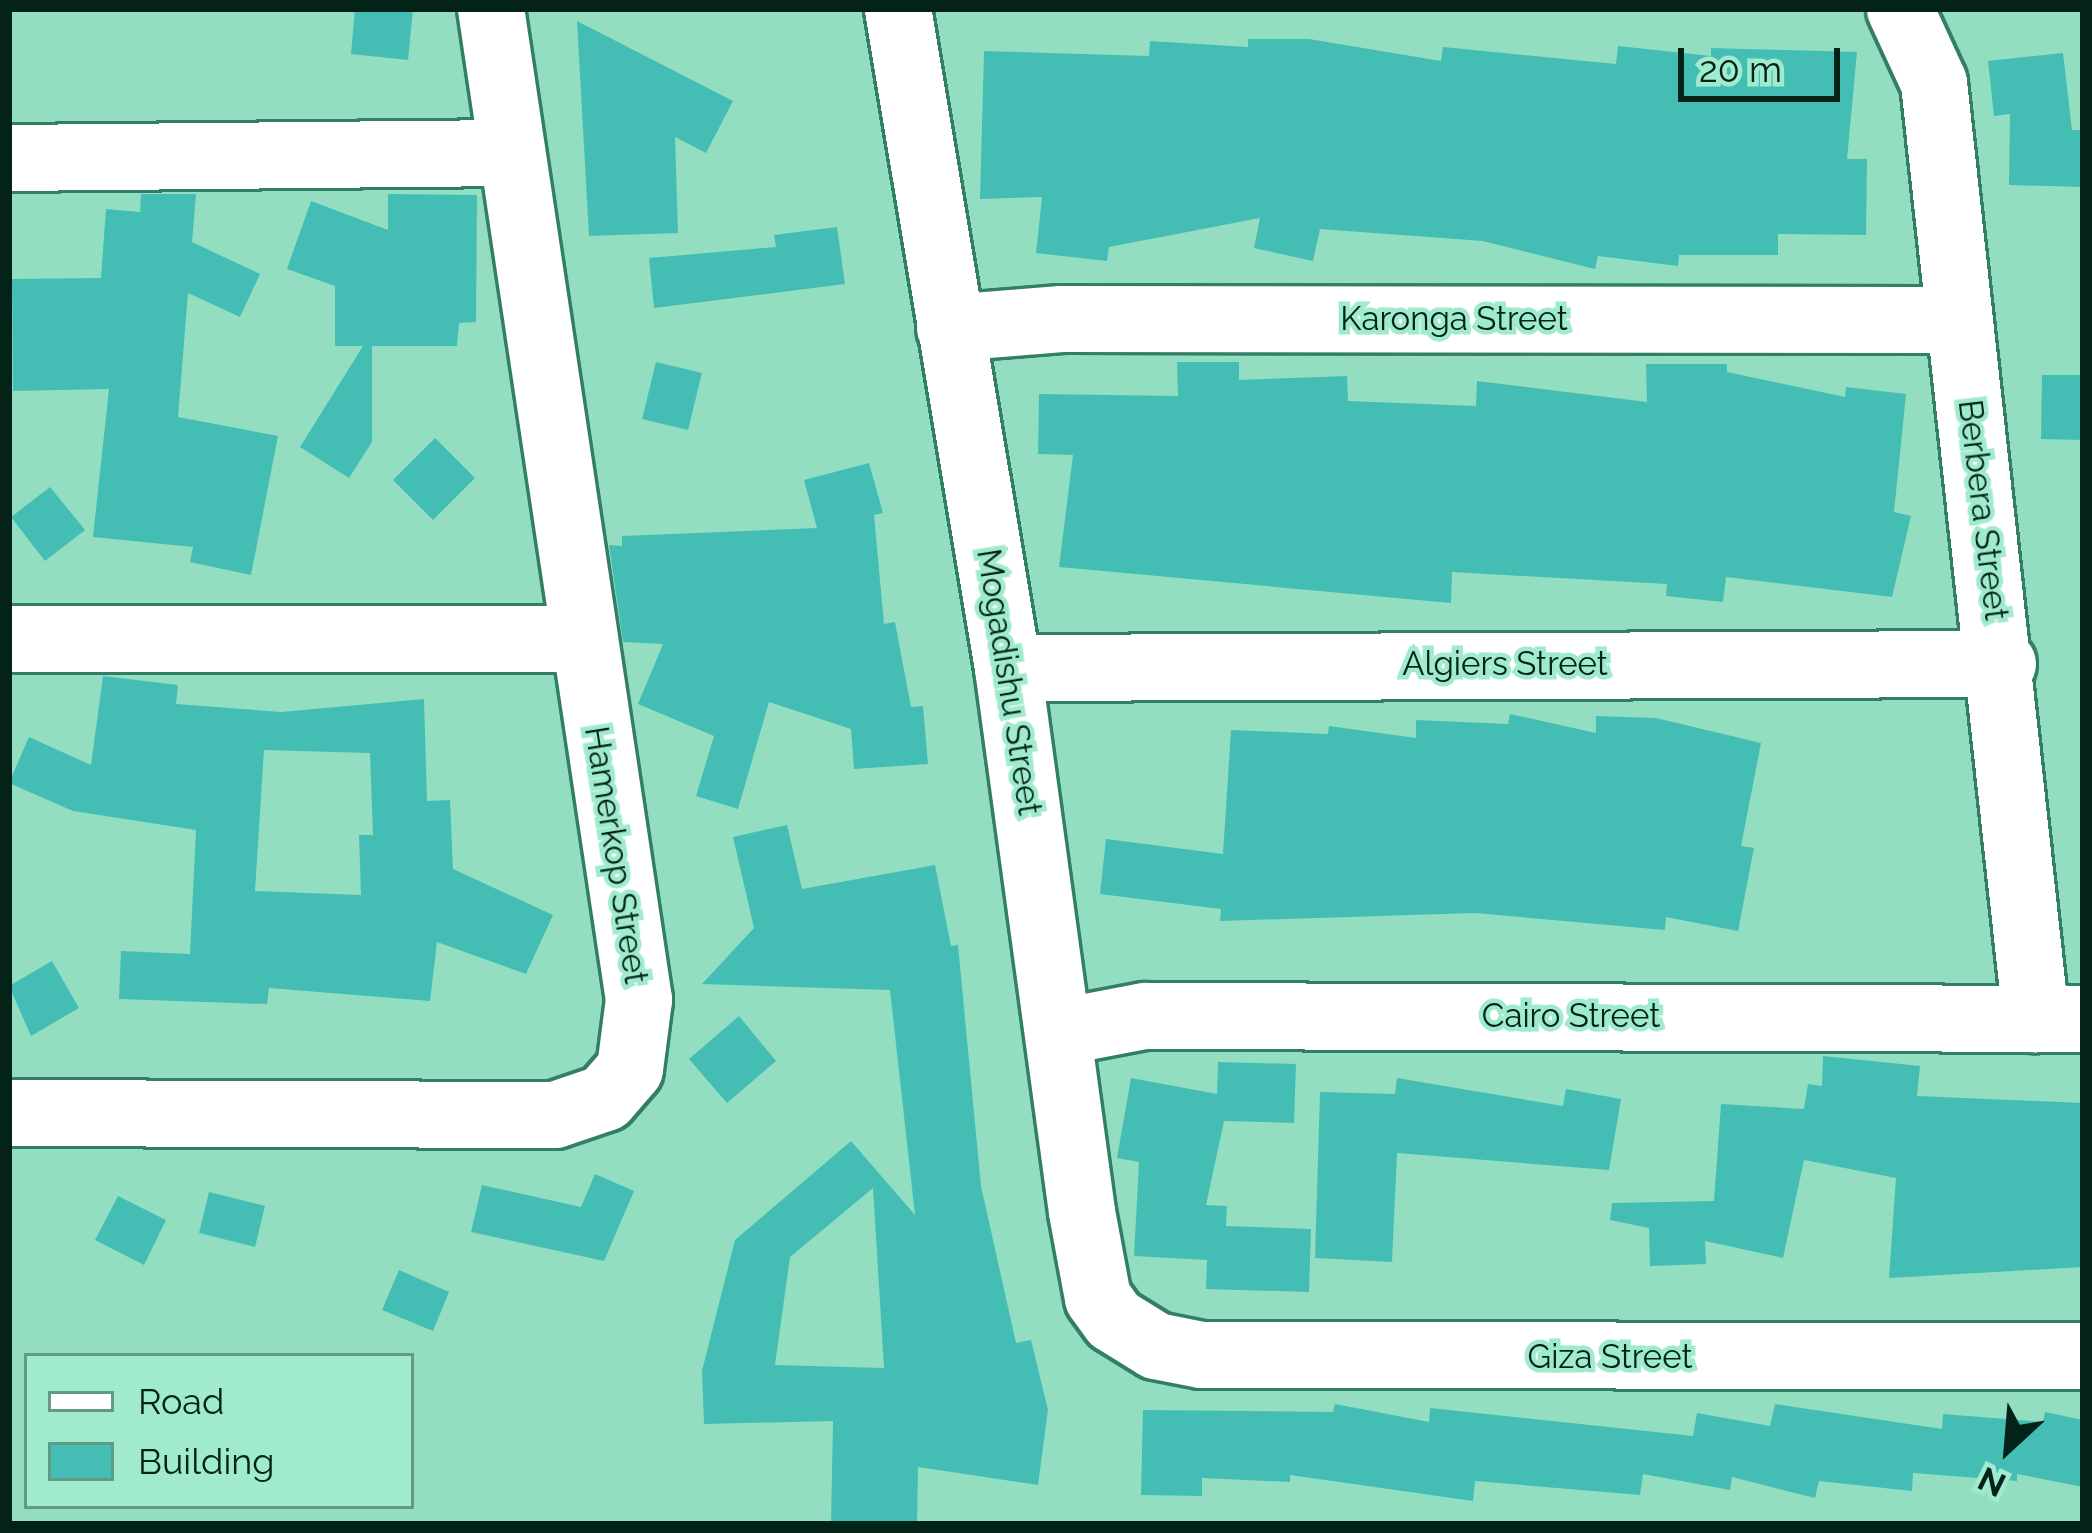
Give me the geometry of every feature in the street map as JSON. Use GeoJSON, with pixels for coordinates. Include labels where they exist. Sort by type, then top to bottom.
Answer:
{"type":"FeatureCollection","features":[{"type":"Feature","properties":{"kind":"street","name":"Hamerkop Street"},"geometry":{"type":"LineString","coordinates":[[9,1113],[555,1115],[621,1085],[638,1047],[639,1000],[490,9]]}},
{"type":"Feature","properties":{"kind":"street","name":"Mogadishu Street"},"geometry":{"type":"LineString","coordinates":[[898,9],[1008,668],[1098,1298],[1139,1338]]}},
{"type":"Feature","properties":{"kind":"street","name":"Berbera Street"},"geometry":{"type":"LineString","coordinates":[[1900,9],[1934,82],[1958,320],[2002,664],[2060,1019]]}},
{"type":"Feature","properties":{"kind":"street"},"geometry":{"type":"LineString","coordinates":[[9,158],[510,153]]}},
{"type":"Feature","properties":{"kind":"street","name":"Karonga Street"},"geometry":{"type":"LineString","coordinates":[[950,328],[1062,319],[1958,320]]}},
{"type":"Feature","properties":{"kind":"street"},"geometry":{"type":"LineString","coordinates":[[9,638],[583,639]]}},
{"type":"Feature","properties":{"kind":"street","name":"Algiers Street"},"geometry":{"type":"LineString","coordinates":[[1008,668],[2002,664]]}},
{"type":"Feature","properties":{"kind":"street","name":"Cairo Street"},"geometry":{"type":"LineString","coordinates":[[1061,1032],[1145,1016],[2060,1019]]}},
{"type":"Feature","properties":{"kind":"street","name":"Giza Street"},"geometry":{"type":"LineString","coordinates":[[1139,1338],[1202,1355],[2083,1356]]}},
{"type":"Feature","properties":{"kind":"building"},"geometry":{"type":"Polygon","coordinates":[[[355,9],[413,9],[408,60],[351,54],[355,9]]]}},
{"type":"Feature","properties":{"kind":"building"},"geometry":{"type":"Polygon","coordinates":[[[577,21],[733,101],[706,153],[675,137],[678,233],[589,236],[577,21]]]}},
{"type":"Feature","properties":{"kind":"building"},"geometry":{"type":"Polygon","coordinates":[[[1248,39],[1309,39],[1441,61],[1443,47],[1616,64],[1618,46],[1711,56],[1711,48],[1857,52],[1847,159],[1867,159],[1866,235],[1778,234],[1778,255],[1679,255],[1678,266],[1598,256],[1595,269],[1483,241],[1320,229],[1313,261],[1254,248],[1260,218],[1109,247],[1107,261],[1036,253],[1042,197],[980,199],[984,51],[1149,56],[1150,41],[1248,47],[1248,39]]]}},
{"type":"Feature","properties":{"kind":"building"},"geometry":{"type":"Polygon","coordinates":[[[2063,53],[2072,130],[2083,130],[2083,187],[2009,185],[2010,114],[1994,116],[1988,61],[2063,53]]]}},
{"type":"Feature","properties":{"kind":"building"},"geometry":{"type":"Polygon","coordinates":[[[141,194],[196,194],[192,242],[260,274],[240,317],[188,293],[178,417],[278,436],[251,575],[190,562],[193,547],[93,537],[109,389],[13,391],[12,279],[101,278],[106,209],[140,212],[141,194]]]}},
{"type":"Feature","properties":{"kind":"building"},"geometry":{"type":"Polygon","coordinates":[[[388,194],[477,195],[476,322],[459,323],[457,346],[372,346],[372,442],[349,478],[300,447],[363,346],[335,346],[335,286],[287,269],[311,201],[388,230],[388,194]]]}},
{"type":"Feature","properties":{"kind":"building"},"geometry":{"type":"Polygon","coordinates":[[[837,227],[845,284],[654,308],[649,258],[776,247],[774,235],[837,227]]]}},
{"type":"Feature","properties":{"kind":"building"},"geometry":{"type":"Polygon","coordinates":[[[656,362],[702,373],[688,430],[642,419],[656,362]]]}},
{"type":"Feature","properties":{"kind":"building"},"geometry":{"type":"Polygon","coordinates":[[[1177,362],[1239,362],[1239,380],[1347,376],[1348,401],[1476,406],[1477,381],[1647,402],[1646,364],[1727,364],[1727,372],[1845,397],[1846,387],[1906,394],[1894,512],[1911,516],[1892,597],[1726,577],[1723,602],[1666,596],[1667,584],[1452,572],[1451,603],[1059,567],[1073,455],[1038,454],[1039,394],[1178,396],[1177,362]]]}},
{"type":"Feature","properties":{"kind":"building"},"geometry":{"type":"Polygon","coordinates":[[[2042,375],[2083,375],[2083,440],[2041,439],[2042,375]]]}},
{"type":"Feature","properties":{"kind":"building"},"geometry":{"type":"Polygon","coordinates":[[[435,438],[475,478],[433,520],[393,480],[435,438]]]}},
{"type":"Feature","properties":{"kind":"building"},"geometry":{"type":"Polygon","coordinates":[[[869,463],[883,513],[874,515],[884,624],[895,622],[911,707],[923,706],[928,764],[854,769],[851,729],[769,702],[738,809],[696,796],[714,736],[638,704],[663,644],[623,642],[609,545],[622,546],[622,536],[817,528],[804,480],[869,463]]]}},
{"type":"Feature","properties":{"kind":"building"},"geometry":{"type":"Polygon","coordinates":[[[50,487],[85,530],[45,561],[11,517],[50,487]]]}},
{"type":"Feature","properties":{"kind":"building"},"geometry":{"type":"Polygon","coordinates":[[[103,676],[178,685],[176,704],[281,712],[424,699],[427,801],[450,800],[453,869],[553,915],[526,974],[437,942],[430,1001],[269,988],[267,1004],[119,999],[121,951],[190,954],[196,830],[73,811],[9,783],[29,737],[91,765],[103,676]],[[264,750],[255,891],[361,895],[359,835],[373,835],[370,753],[264,750]]]}},
{"type":"Feature","properties":{"kind":"building"},"geometry":{"type":"Polygon","coordinates":[[[1510,714],[1596,733],[1596,716],[1656,718],[1761,743],[1741,846],[1754,848],[1738,931],[1666,917],[1665,930],[1475,913],[1220,921],[1221,909],[1100,894],[1106,839],[1223,854],[1231,730],[1328,734],[1329,726],[1416,738],[1416,720],[1508,724],[1510,714]]]}},
{"type":"Feature","properties":{"kind":"building"},"geometry":{"type":"Polygon","coordinates":[[[787,825],[802,889],[935,865],[951,946],[958,945],[981,1186],[1016,1343],[1031,1340],[1048,1410],[1038,1485],[918,1467],[917,1524],[831,1524],[833,1421],[704,1424],[702,1371],[735,1240],[851,1141],[915,1215],[890,990],[702,984],[754,928],[733,837],[787,825]],[[873,1188],[790,1257],[775,1365],[884,1368],[873,1188]]]}},
{"type":"Feature","properties":{"kind":"building"},"geometry":{"type":"Polygon","coordinates":[[[52,961],[79,1008],[31,1036],[9,986],[52,961]]]}},
{"type":"Feature","properties":{"kind":"building"},"geometry":{"type":"Polygon","coordinates":[[[739,1016],[776,1061],[727,1103],[689,1059],[739,1016]]]}},
{"type":"Feature","properties":{"kind":"building"},"geometry":{"type":"Polygon","coordinates":[[[1823,1056],[1920,1066],[1917,1096],[2083,1103],[2083,1267],[1889,1278],[1896,1178],[1804,1160],[1783,1258],[1705,1241],[1706,1264],[1650,1266],[1649,1228],[1610,1220],[1612,1203],[1714,1201],[1721,1104],[1804,1109],[1808,1084],[1822,1086],[1823,1056]]]}},
{"type":"Feature","properties":{"kind":"building"},"geometry":{"type":"Polygon","coordinates":[[[1218,1062],[1296,1064],[1294,1123],[1224,1121],[1206,1205],[1227,1206],[1226,1226],[1311,1229],[1309,1292],[1206,1289],[1207,1260],[1134,1256],[1139,1162],[1117,1158],[1131,1078],[1217,1094],[1218,1062]]]}},
{"type":"Feature","properties":{"kind":"building"},"geometry":{"type":"Polygon","coordinates":[[[1397,1078],[1563,1106],[1566,1089],[1621,1099],[1609,1170],[1397,1153],[1392,1262],[1315,1258],[1320,1092],[1395,1094],[1397,1078]]]}},
{"type":"Feature","properties":{"kind":"building"},"geometry":{"type":"Polygon","coordinates":[[[595,1174],[634,1191],[604,1261],[471,1232],[482,1185],[581,1207],[595,1174]]]}},
{"type":"Feature","properties":{"kind":"building"},"geometry":{"type":"Polygon","coordinates":[[[209,1192],[265,1206],[255,1247],[199,1233],[209,1192]]]}},
{"type":"Feature","properties":{"kind":"building"},"geometry":{"type":"Polygon","coordinates":[[[118,1196],[166,1220],[144,1265],[95,1240],[118,1196]]]}},
{"type":"Feature","properties":{"kind":"building"},"geometry":{"type":"Polygon","coordinates":[[[399,1270],[449,1292],[433,1331],[382,1310],[399,1270]]]}},
{"type":"Feature","properties":{"kind":"building"},"geometry":{"type":"Polygon","coordinates":[[[1335,1404],[1429,1422],[1430,1408],[1693,1436],[1697,1413],[1770,1426],[1775,1404],[1942,1429],[1943,1414],[2043,1422],[2045,1412],[2083,1420],[2083,1487],[2017,1474],[2017,1481],[1913,1473],[1912,1491],[1819,1481],[1815,1498],[1732,1477],[1730,1490],[1643,1474],[1640,1495],[1475,1481],[1473,1501],[1290,1475],[1290,1482],[1202,1478],[1202,1496],[1141,1495],[1143,1410],[1333,1412],[1335,1404]]]}}]}
